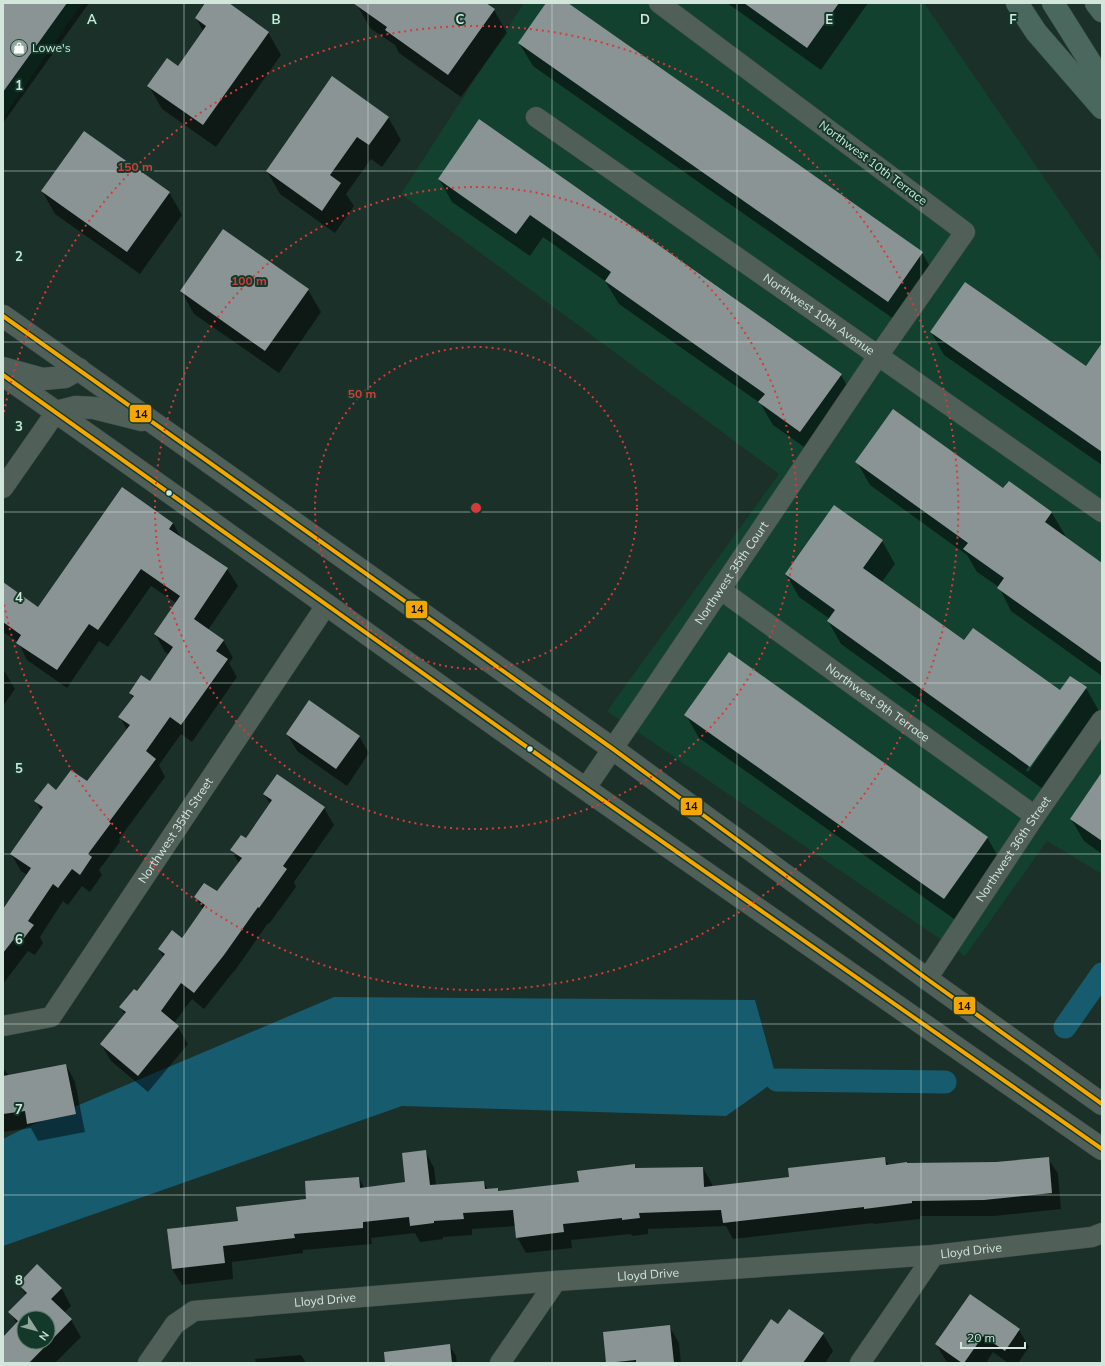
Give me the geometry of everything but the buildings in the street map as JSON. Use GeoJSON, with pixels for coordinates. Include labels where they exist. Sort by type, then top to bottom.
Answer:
{"type":"FeatureCollection","features":[{"type":"Feature","properties":{"kind":"highway"},"geometry":{"type":"LineString","coordinates":[[1017,3],[1036,32],[1102,108]]}},
{"type":"Feature","properties":{"kind":"highway"},"geometry":{"type":"LineString","coordinates":[[1052,3],[1102,82]]}},
{"type":"Feature","properties":{"kind":"highway"},"geometry":{"type":"LineString","coordinates":[[1096,3],[1102,10]]}},
{"type":"Feature","properties":{"kind":"main road"},"geometry":{"type":"LineString","coordinates":[[3,316],[613,749],[927,979],[1102,1104]]}},
{"type":"Feature","properties":{"kind":"main road"},"geometry":{"type":"LineString","coordinates":[[3,368],[43,378],[65,377],[79,369]]}},
{"type":"Feature","properties":{"kind":"main road"},"geometry":{"type":"LineString","coordinates":[[3,375],[327,604],[585,789],[1102,1149]]}},
{"type":"Feature","properties":{"kind":"main road"},"geometry":{"type":"LineString","coordinates":[[56,412],[76,407],[94,408],[153,423]]}},
{"type":"Feature","properties":{"kind":"street","name":"Northwest 10th Terrace"},"geometry":{"type":"LineString","coordinates":[[659,3],[965,232],[878,356]]}},
{"type":"Feature","properties":{"kind":"street","name":"Northwest 10th Avenue"},"geometry":{"type":"LineString","coordinates":[[536,117],[1102,512]]}},
{"type":"Feature","properties":{"kind":"street","name":"Northwest 35th Court"},"geometry":{"type":"LineString","coordinates":[[585,789],[878,356]]}},
{"type":"Feature","properties":{"kind":"street"},"geometry":{"type":"LineString","coordinates":[[3,488],[56,412]]}},
{"type":"Feature","properties":{"kind":"street","name":"Northwest 9th Terrace"},"geometry":{"type":"LineString","coordinates":[[721,590],[1035,816]]}},
{"type":"Feature","properties":{"kind":"street","name":"Northwest 35th Street"},"geometry":{"type":"LineString","coordinates":[[3,1026],[51,1017],[327,604]]}},
{"type":"Feature","properties":{"kind":"street","name":"Northwest 36th Street"},"geometry":{"type":"LineString","coordinates":[[927,979],[1035,816],[1102,720]]}},
{"type":"Feature","properties":{"kind":"street","name":"Lloyd Drive"},"geometry":{"type":"LineString","coordinates":[[148,1363],[174,1324],[194,1311],[556,1281],[934,1255],[1084,1238],[1102,1233]]}},
{"type":"Feature","properties":{"kind":"street"},"geometry":{"type":"LineString","coordinates":[[860,1363],[934,1255]]}},
{"type":"Feature","properties":{"kind":"street"},"geometry":{"type":"LineString","coordinates":[[500,1363],[556,1281]]}},
{"type":"Feature","properties":{"kind":"shaded area","name":"Lowe's"},"geometry":{"type":"Polygon","coordinates":[[[3,3],[82,3],[3,118],[3,3]]]}},
{"type":"Feature","properties":{"kind":"shaded area"},"geometry":{"type":"Polygon","coordinates":[[[524,3],[924,3],[1102,262],[1102,874],[1047,841],[965,956],[607,711],[779,474],[401,194],[524,3]]]}},
{"type":"Feature","properties":{"kind":"water"},"geometry":{"type":"Polygon","coordinates":[[[334,997],[755,1000],[777,1080],[726,1116],[402,1106],[3,1246],[3,1139],[27,1127],[334,997]]]}},
{"type":"Feature","properties":{"kind":"waterway"},"geometry":{"type":"LineString","coordinates":[[1065,1027],[1102,974]]}},
{"type":"Feature","properties":{"kind":"waterway"},"geometry":{"type":"LineString","coordinates":[[777,1080],[945,1082]]}},
{"type":"Feature","properties":{"kind":"transit line","name":"14"},"geometry":{"type":"LineString","coordinates":[[3,316],[613,749],[927,979],[1102,1104]]}},
{"type":"Feature","properties":{"kind":"transit line","name":"14"},"geometry":{"type":"LineString","coordinates":[[3,375],[514,738],[1102,1149]]}},
{"type":"Feature","properties":{"kind":"place","name":"Lowe's"},"geometry":{"type":"Point","coordinates":[19,48]}}]}
